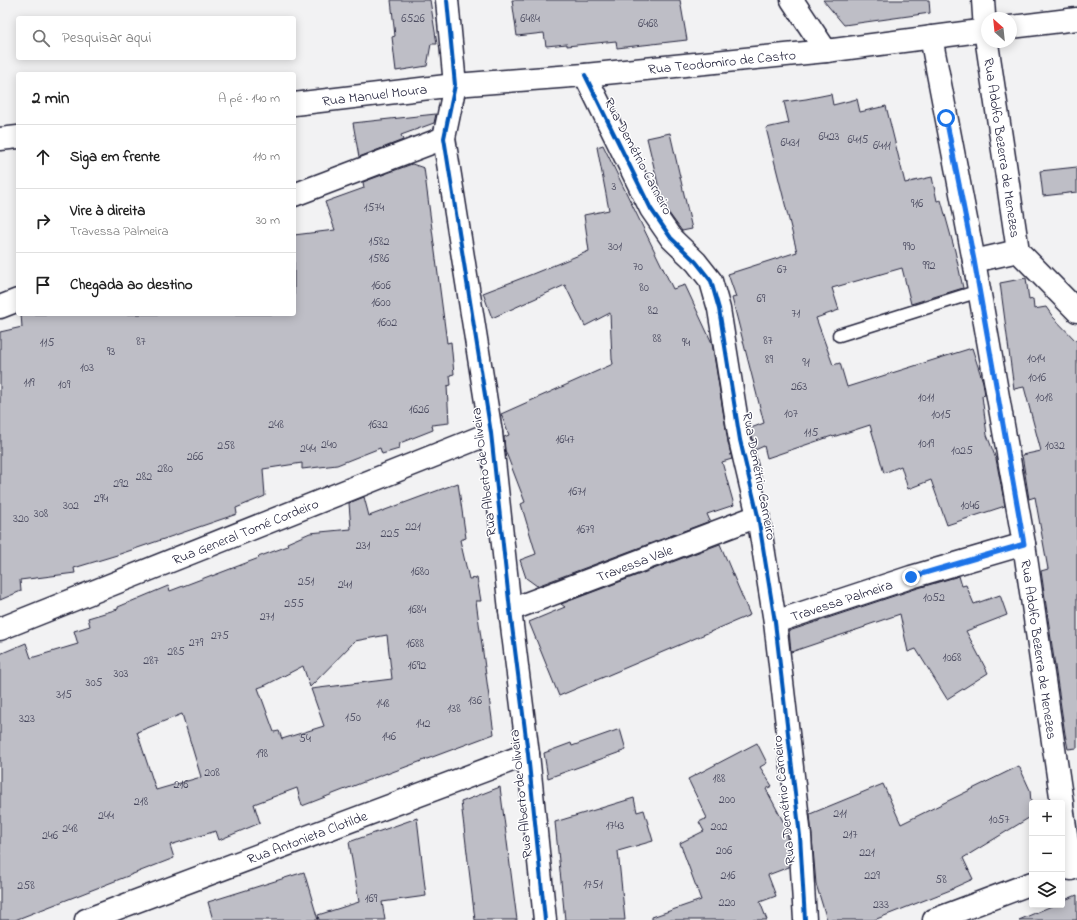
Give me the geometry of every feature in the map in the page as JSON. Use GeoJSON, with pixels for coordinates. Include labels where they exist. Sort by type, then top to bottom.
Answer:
{"type":"FeatureCollection","features":[{"type":"Feature","properties":{"kind":"street","name":"Rua Alberto de Oliveira"},"geometry":{"type":"LineString","coordinates":[[447,0],[455,85],[444,138],[491,433],[510,610],[528,754],[545,920]]}},
{"type":"Feature","properties":{"kind":"street"},"geometry":{"type":"LineString","coordinates":[[792,0],[826,51]]}},
{"type":"Feature","properties":{"kind":"street","name":"Rua Adolfo Bezerra de Menezes"},"geometry":{"type":"LineString","coordinates":[[983,0],[984,12]]}},
{"type":"Feature","properties":{"kind":"street"},"geometry":{"type":"LineString","coordinates":[[1017,26],[1077,19]]}},
{"type":"Feature","properties":{"kind":"street","name":"Rua Teodomiro de Castro"},"geometry":{"type":"LineString","coordinates":[[455,85],[585,75],[826,51],[981,31]]}},
{"type":"Feature","properties":{"kind":"street","name":"Rua Adolfo Bezerra de Menezes"},"geometry":{"type":"LineString","coordinates":[[931,37],[974,260],[1024,544],[1061,800]]}},
{"type":"Feature","properties":{"kind":"street","name":"Rua Adolfo Bezerra de Menezes"},"geometry":{"type":"LineString","coordinates":[[974,260],[1018,251],[989,48]]}},
{"type":"Feature","properties":{"kind":"street","name":"Rua Demétrio Carneiro"},"geometry":{"type":"LineString","coordinates":[[585,75],[651,209],[671,238],[696,262],[711,281],[720,309],[740,440],[758,516],[775,622],[800,836],[805,920]]}},
{"type":"Feature","properties":{"kind":"street","name":"Rua Manuel Moura"},"geometry":{"type":"LineString","coordinates":[[296,104],[455,85]]}},
{"type":"Feature","properties":{"kind":"street"},"geometry":{"type":"LineString","coordinates":[[0,139],[16,136]]}},
{"type":"Feature","properties":{"kind":"street"},"geometry":{"type":"LineString","coordinates":[[296,194],[444,138]]}},
{"type":"Feature","properties":{"kind":"street"},"geometry":{"type":"LineString","coordinates":[[1018,251],[1077,310]]}},
{"type":"Feature","properties":{"kind":"street"},"geometry":{"type":"LineString","coordinates":[[0,307],[16,301]]}},
{"type":"Feature","properties":{"kind":"street","name":"Rua General Tomé Cordeiro"},"geometry":{"type":"LineString","coordinates":[[0,629],[491,433]]}},
{"type":"Feature","properties":{"kind":"street","name":"Travessa Vale"},"geometry":{"type":"LineString","coordinates":[[510,610],[758,516]]}},
{"type":"Feature","properties":{"kind":"street","name":"Travessa Palmeira"},"geometry":{"type":"LineString","coordinates":[[775,622],[911,577],[1024,544]]}},
{"type":"Feature","properties":{"kind":"street","name":"Rua Antonieta Clotilde"},"geometry":{"type":"LineString","coordinates":[[86,920],[528,754]]}},
{"type":"Feature","properties":{"kind":"street","name":"Rua Adolfo Bezerra de Menezes"},"geometry":{"type":"LineString","coordinates":[[1065,828],[1070,869]]}},
{"type":"Feature","properties":{"kind":"street"},"geometry":{"type":"LineString","coordinates":[[934,920],[1029,884]]}},
{"type":"Feature","properties":{"kind":"lane"},"geometry":{"type":"LineString","coordinates":[[838,335],[979,291]]}},
{"type":"Feature","properties":{"kind":"building"},"geometry":{"type":"Polygon","coordinates":[[[391,0],[430,0],[437,44],[431,44],[427,66],[396,71],[392,37],[395,36],[391,0]]]}},
{"type":"Feature","properties":{"kind":"building"},"geometry":{"type":"Polygon","coordinates":[[[512,0],[680,0],[687,40],[617,48],[616,41],[567,46],[567,44],[546,46],[544,33],[517,36],[512,0]]]}},
{"type":"Feature","properties":{"kind":"building"},"geometry":{"type":"Polygon","coordinates":[[[823,0],[929,0],[930,13],[844,25],[823,0]]]}},
{"type":"Feature","properties":{"kind":"building"},"geometry":{"type":"Polygon","coordinates":[[[831,94],[833,105],[857,99],[860,112],[886,106],[905,183],[932,177],[937,201],[941,200],[955,251],[963,288],[911,304],[902,268],[832,288],[839,310],[816,318],[833,365],[840,363],[847,387],[972,348],[983,382],[985,395],[982,396],[987,435],[996,459],[1005,506],[947,525],[931,480],[908,489],[901,466],[884,473],[870,425],[767,458],[764,446],[755,450],[750,426],[751,428],[764,423],[732,298],[736,297],[728,274],[797,252],[766,128],[789,123],[784,102],[831,94]]]}},
{"type":"Feature","properties":{"kind":"building"},"geometry":{"type":"Polygon","coordinates":[[[436,114],[434,123],[401,135],[403,140],[359,157],[353,123],[436,114]]]}},
{"type":"Feature","properties":{"kind":"building"},"geometry":{"type":"Polygon","coordinates":[[[670,133],[692,229],[682,231],[663,205],[647,138],[670,133]]]}},
{"type":"Feature","properties":{"kind":"building"},"geometry":{"type":"Polygon","coordinates":[[[603,145],[673,289],[685,285],[712,343],[732,459],[722,462],[734,505],[707,514],[710,521],[537,586],[526,578],[520,560],[536,554],[521,504],[525,502],[505,450],[504,437],[509,435],[501,414],[613,364],[610,313],[585,326],[565,285],[492,318],[483,293],[589,251],[584,215],[609,210],[597,147],[603,145]]]}},
{"type":"Feature","properties":{"kind":"building"},"geometry":{"type":"Polygon","coordinates":[[[412,164],[424,168],[447,343],[451,342],[454,374],[450,375],[451,385],[447,386],[449,423],[432,425],[433,430],[400,443],[399,449],[382,454],[380,448],[337,465],[302,469],[302,463],[263,469],[265,496],[236,508],[237,514],[74,568],[75,573],[20,580],[21,591],[0,600],[0,332],[22,327],[21,316],[296,316],[296,235],[335,230],[325,202],[364,188],[363,182],[412,164]]]}},
{"type":"Feature","properties":{"kind":"building"},"geometry":{"type":"Polygon","coordinates":[[[1077,167],[1077,192],[1043,196],[1040,171],[1077,167]]]}},
{"type":"Feature","properties":{"kind":"building"},"geometry":{"type":"Polygon","coordinates":[[[1026,278],[1029,300],[1033,299],[1034,309],[1046,307],[1053,317],[1077,342],[1077,748],[1068,749],[1041,571],[1048,569],[1035,497],[1029,499],[1022,455],[1041,451],[1024,387],[1014,389],[1000,283],[1026,278]]]}},
{"type":"Feature","properties":{"kind":"building"},"geometry":{"type":"Polygon","coordinates":[[[458,483],[466,538],[460,540],[469,579],[477,578],[481,601],[476,601],[494,734],[302,806],[297,788],[254,804],[260,823],[219,840],[216,831],[170,845],[174,858],[15,920],[0,920],[0,654],[26,643],[31,658],[78,644],[74,631],[90,626],[88,618],[118,609],[118,607],[168,586],[170,591],[212,576],[288,546],[287,543],[310,533],[351,529],[349,503],[364,497],[369,516],[458,483]],[[387,635],[355,641],[310,687],[303,666],[258,688],[274,732],[279,731],[282,739],[324,726],[311,689],[392,679],[387,635]],[[182,714],[137,732],[156,790],[201,777],[182,714]]]}},
{"type":"Feature","properties":{"kind":"building"},"geometry":{"type":"Polygon","coordinates":[[[720,544],[750,615],[559,696],[529,622],[565,607],[561,604],[720,544]]]}},
{"type":"Feature","properties":{"kind":"building"},"geometry":{"type":"Polygon","coordinates":[[[959,576],[962,586],[966,585],[974,604],[1000,595],[1007,615],[966,631],[988,673],[947,699],[916,649],[908,652],[900,614],[791,652],[789,631],[959,576]]]}},
{"type":"Feature","properties":{"kind":"building"},"geometry":{"type":"Polygon","coordinates":[[[620,729],[626,750],[548,778],[544,753],[571,743],[572,746],[620,729]]]}},
{"type":"Feature","properties":{"kind":"building"},"geometry":{"type":"Polygon","coordinates":[[[757,743],[767,763],[760,767],[772,786],[766,789],[785,825],[786,824],[789,867],[768,875],[776,896],[760,902],[767,920],[652,920],[652,917],[701,900],[680,843],[704,831],[699,822],[707,818],[688,779],[757,743]]]}},
{"type":"Feature","properties":{"kind":"building"},"geometry":{"type":"Polygon","coordinates":[[[1019,766],[1030,790],[1029,818],[963,858],[973,879],[953,889],[874,920],[827,920],[816,884],[810,814],[883,784],[901,824],[1019,766]]]}},
{"type":"Feature","properties":{"kind":"building"},"geometry":{"type":"Polygon","coordinates":[[[500,787],[517,920],[475,920],[461,802],[500,787]]]}},
{"type":"Feature","properties":{"kind":"building"},"geometry":{"type":"Polygon","coordinates":[[[634,798],[637,812],[644,810],[653,841],[618,851],[625,920],[565,920],[555,822],[634,798]]]}},
{"type":"Feature","properties":{"kind":"building"},"geometry":{"type":"Polygon","coordinates":[[[417,818],[426,896],[382,902],[385,920],[319,920],[318,915],[359,902],[349,842],[417,818]]]}},
{"type":"Feature","properties":{"kind":"building"},"geometry":{"type":"Polygon","coordinates":[[[304,872],[318,920],[213,920],[208,902],[304,872]]]}},
{"type":"Feature","properties":{"kind":"building"},"geometry":{"type":"Polygon","coordinates":[[[1077,895],[1077,920],[1019,920],[1047,908],[1065,908],[1065,900],[1077,895]]]}},
{"type":"Feature","properties":{"kind":"cycle path"},"geometry":{"type":"LineString","coordinates":[[447,0],[455,85],[444,138],[491,433],[510,610],[528,754],[545,920]]}},
{"type":"Feature","properties":{"kind":"cycle path"},"geometry":{"type":"LineString","coordinates":[[585,75],[651,209],[671,238],[696,262],[711,281],[719,309],[740,440],[758,516],[775,622],[800,836],[805,920]]}},
{"type":"Feature","properties":{"kind":"route"},"geometry":{"type":"LineString","coordinates":[[911,577],[1024,544],[974,260],[946,118]]}}]}
